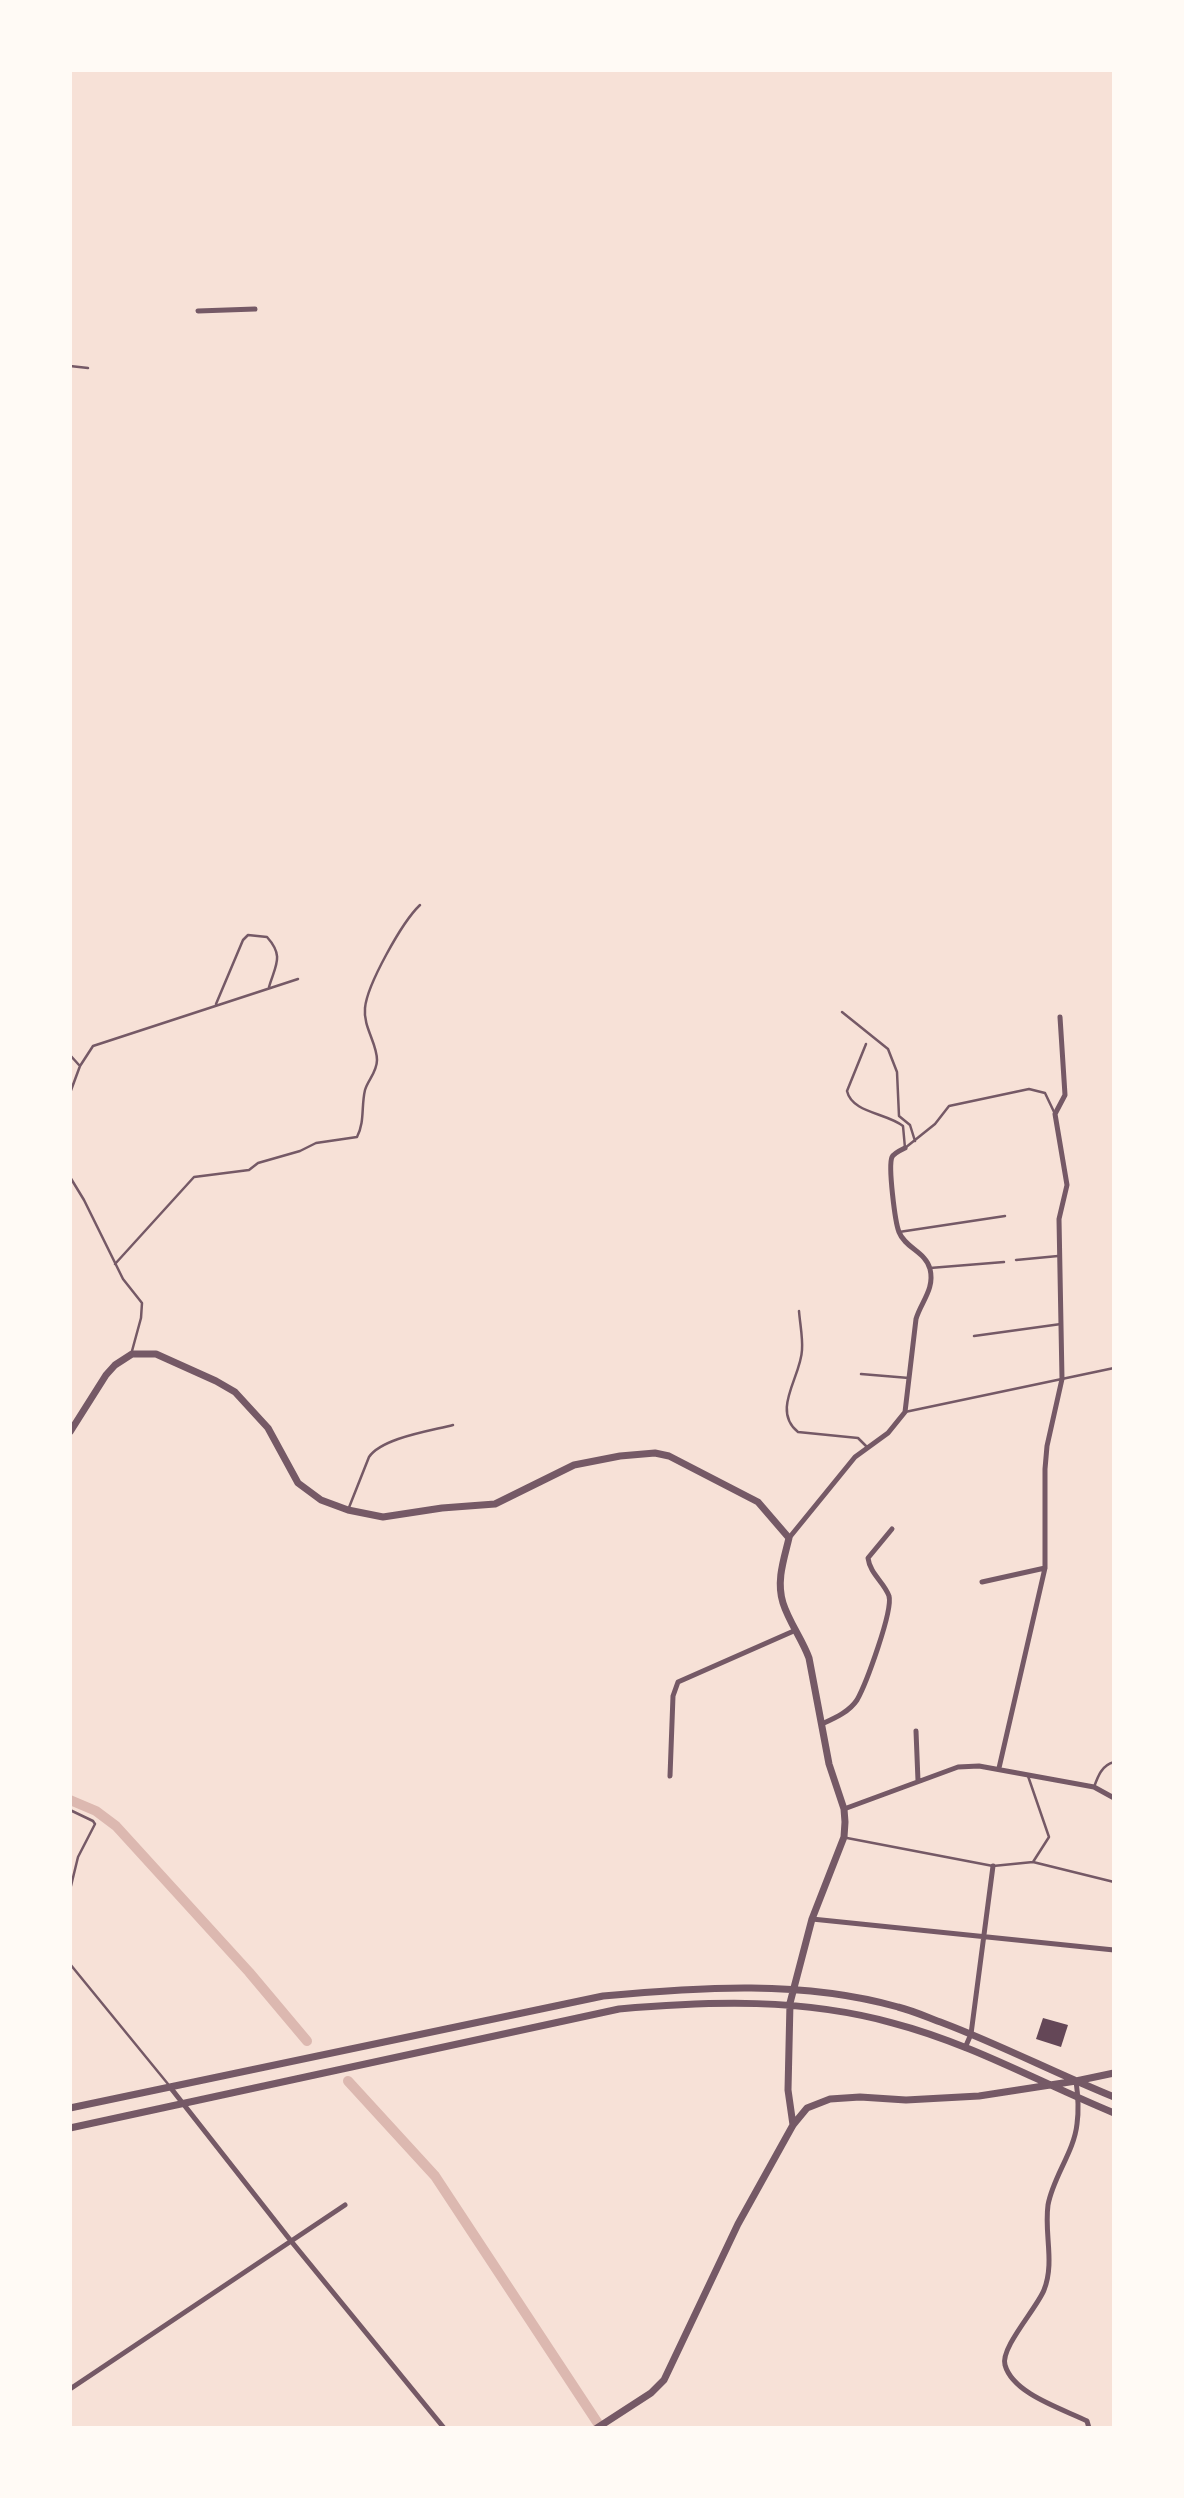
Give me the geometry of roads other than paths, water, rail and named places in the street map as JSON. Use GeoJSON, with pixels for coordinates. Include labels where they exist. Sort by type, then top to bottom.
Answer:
{"type":"FeatureCollection","features":[{"type":"Feature","properties":{"kind":"street"},"geometry":{"type":"LineString","coordinates":[[198,311],[255,309]]}},
{"type":"Feature","properties":{"kind":"street"},"geometry":{"type":"LineString","coordinates":[[999,1768],[1045,1568],[1047,1446],[1062,1379],[1059,1219],[1067,1185],[1055,1114],[1065,1095],[1060,1017]]}},
{"type":"Feature","properties":{"kind":"street"},"geometry":{"type":"LineString","coordinates":[[793,2125],[788,2090],[790,2003],[812,1919],[844,1837],[844,1809],[829,1765],[809,1658],[783,1602],[780,1584],[789,1538],[836,1478],[867,1447],[888,1433],[905,1412],[916,1319],[919,1308],[929,1294],[930,1268],[924,1257],[907,1243],[899,1232],[892,1189],[891,1159],[905,1148]]}},
{"type":"Feature","properties":{"kind":"street"},"geometry":{"type":"LineString","coordinates":[[70,1432],[106,1375],[122,1359],[132,1354],[156,1354],[235,1392],[268,1428],[298,1483],[321,1500],[348,1510],[383,1517],[442,1508],[495,1504],[574,1465],[632,1454],[655,1453],[669,1456],[758,1502],[789,1538]]}},
{"type":"Feature","properties":{"kind":"street"},"geometry":{"type":"LineString","coordinates":[[822,1724],[847,1711],[857,1700],[868,1673],[890,1605],[888,1595],[870,1568],[868,1558],[892,1529]]}},
{"type":"Feature","properties":{"kind":"street"},"geometry":{"type":"LineString","coordinates":[[982,1582],[1045,1568]]}},
{"type":"Feature","properties":{"kind":"street"},"geometry":{"type":"LineString","coordinates":[[670,1776],[673,1696],[678,1682],[797,1630]]}},
{"type":"Feature","properties":{"kind":"street"},"geometry":{"type":"LineString","coordinates":[[916,1731],[918,1781]]}},
{"type":"Feature","properties":{"kind":"street"},"geometry":{"type":"LineString","coordinates":[[844,1809],[958,1768],[979,1766],[1094,1787],[1114,1798]]}},
{"type":"Feature","properties":{"kind":"street"},"geometry":{"type":"LineString","coordinates":[[965,2048],[971,2034],[993,1866]]}},
{"type":"Feature","properties":{"kind":"street"},"geometry":{"type":"LineString","coordinates":[[812,1919],[1114,1950]]}},
{"type":"Feature","properties":{"kind":"street"},"geometry":{"type":"LineString","coordinates":[[70,2108],[603,1996],[693,1988],[793,1990],[851,1996],[900,2007],[971,2034],[1114,2097]]}},
{"type":"Feature","properties":{"kind":"street"},"geometry":{"type":"LineString","coordinates":[[70,2128],[619,2009],[694,2002],[790,2003],[894,2023],[965,2048],[1114,2113]]}},
{"type":"Feature","properties":{"kind":"street"},"geometry":{"type":"LineString","coordinates":[[597,2428],[651,2393],[664,2380],[738,2224],[793,2125],[807,2108],[830,2099],[860,2096],[906,2099],[979,2096],[1114,2073]]}},
{"type":"Feature","properties":{"kind":"street"},"geometry":{"type":"LineString","coordinates":[[1076,2081],[1077,2126],[1049,2203],[1046,2231],[1051,2267],[1044,2291],[1008,2348],[1004,2360],[1005,2367],[1027,2393],[1087,2421],[1089,2428]]}},
{"type":"Feature","properties":{"kind":"street"},"geometry":{"type":"LineString","coordinates":[[170,2087],[443,2428]]}},
{"type":"Feature","properties":{"kind":"street"},"geometry":{"type":"LineString","coordinates":[[70,2389],[345,2205]]}},
{"type":"Feature","properties":{"kind":"lane"},"geometry":{"type":"LineString","coordinates":[[70,366],[88,368]]}},
{"type":"Feature","properties":{"kind":"lane"},"geometry":{"type":"LineString","coordinates":[[116,1264],[194,1177],[249,1170],[258,1163],[300,1151],[316,1143],[357,1137],[363,1126],[365,1090],[377,1060],[365,1021],[364,1010],[368,995],[401,928],[420,905]]}},
{"type":"Feature","properties":{"kind":"lane"},"geometry":{"type":"LineString","coordinates":[[216,1004],[243,940],[248,935],[267,937],[277,949],[279,956],[269,989]]}},
{"type":"Feature","properties":{"kind":"lane"},"geometry":{"type":"LineString","coordinates":[[70,1093],[80,1066],[93,1046],[298,979]]}},
{"type":"Feature","properties":{"kind":"lane"},"geometry":{"type":"LineString","coordinates":[[842,1012],[888,1049],[897,1072],[899,1116],[909,1125],[915,1141]]}},
{"type":"Feature","properties":{"kind":"lane"},"geometry":{"type":"LineString","coordinates":[[866,1044],[847,1091],[849,1099],[859,1107],[893,1118],[903,1126],[905,1148],[935,1124],[949,1107],[1029,1090],[1045,1093],[1055,1114]]}},
{"type":"Feature","properties":{"kind":"lane"},"geometry":{"type":"LineString","coordinates":[[70,1055],[80,1066]]}},
{"type":"Feature","properties":{"kind":"lane"},"geometry":{"type":"LineString","coordinates":[[70,1177],[84,1199],[122,1279],[142,1303],[132,1354]]}},
{"type":"Feature","properties":{"kind":"lane"},"geometry":{"type":"LineString","coordinates":[[899,1232],[1005,1216]]}},
{"type":"Feature","properties":{"kind":"lane"},"geometry":{"type":"LineString","coordinates":[[1016,1260],[1060,1255]]}},
{"type":"Feature","properties":{"kind":"lane"},"geometry":{"type":"LineString","coordinates":[[930,1268],[1004,1262]]}},
{"type":"Feature","properties":{"kind":"lane"},"geometry":{"type":"LineString","coordinates":[[799,1311],[802,1349],[787,1401],[790,1423],[798,1432],[858,1438],[867,1447]]}},
{"type":"Feature","properties":{"kind":"lane"},"geometry":{"type":"LineString","coordinates":[[974,1336],[1062,1323]]}},
{"type":"Feature","properties":{"kind":"lane"},"geometry":{"type":"LineString","coordinates":[[905,1412],[1114,1368]]}},
{"type":"Feature","properties":{"kind":"lane"},"geometry":{"type":"LineString","coordinates":[[861,1374],[909,1378]]}},
{"type":"Feature","properties":{"kind":"lane"},"geometry":{"type":"LineString","coordinates":[[348,1510],[373,1451],[395,1441],[453,1425]]}},
{"type":"Feature","properties":{"kind":"lane"},"geometry":{"type":"LineString","coordinates":[[1094,1787],[1101,1771],[1108,1763],[1114,1762]]}},
{"type":"Feature","properties":{"kind":"lane"},"geometry":{"type":"LineString","coordinates":[[1028,1775],[1049,1836],[1033,1862]]}},
{"type":"Feature","properties":{"kind":"lane"},"geometry":{"type":"LineString","coordinates":[[70,1810],[95,1824],[78,1857],[70,1890]]}},
{"type":"Feature","properties":{"kind":"lane"},"geometry":{"type":"LineString","coordinates":[[844,1837],[993,1866],[1033,1862],[1114,1882]]}},
{"type":"Feature","properties":{"kind":"lane"},"geometry":{"type":"LineString","coordinates":[[70,1964],[170,2087]]}},
{"type":"Feature","properties":{"kind":"waterway"},"geometry":{"type":"LineString","coordinates":[[70,1800],[96,1811],[116,1826],[249,1972],[307,2041]]}},
{"type":"Feature","properties":{"kind":"waterway"},"geometry":{"type":"LineString","coordinates":[[348,2081],[435,2176],[601,2428]]}}]}
